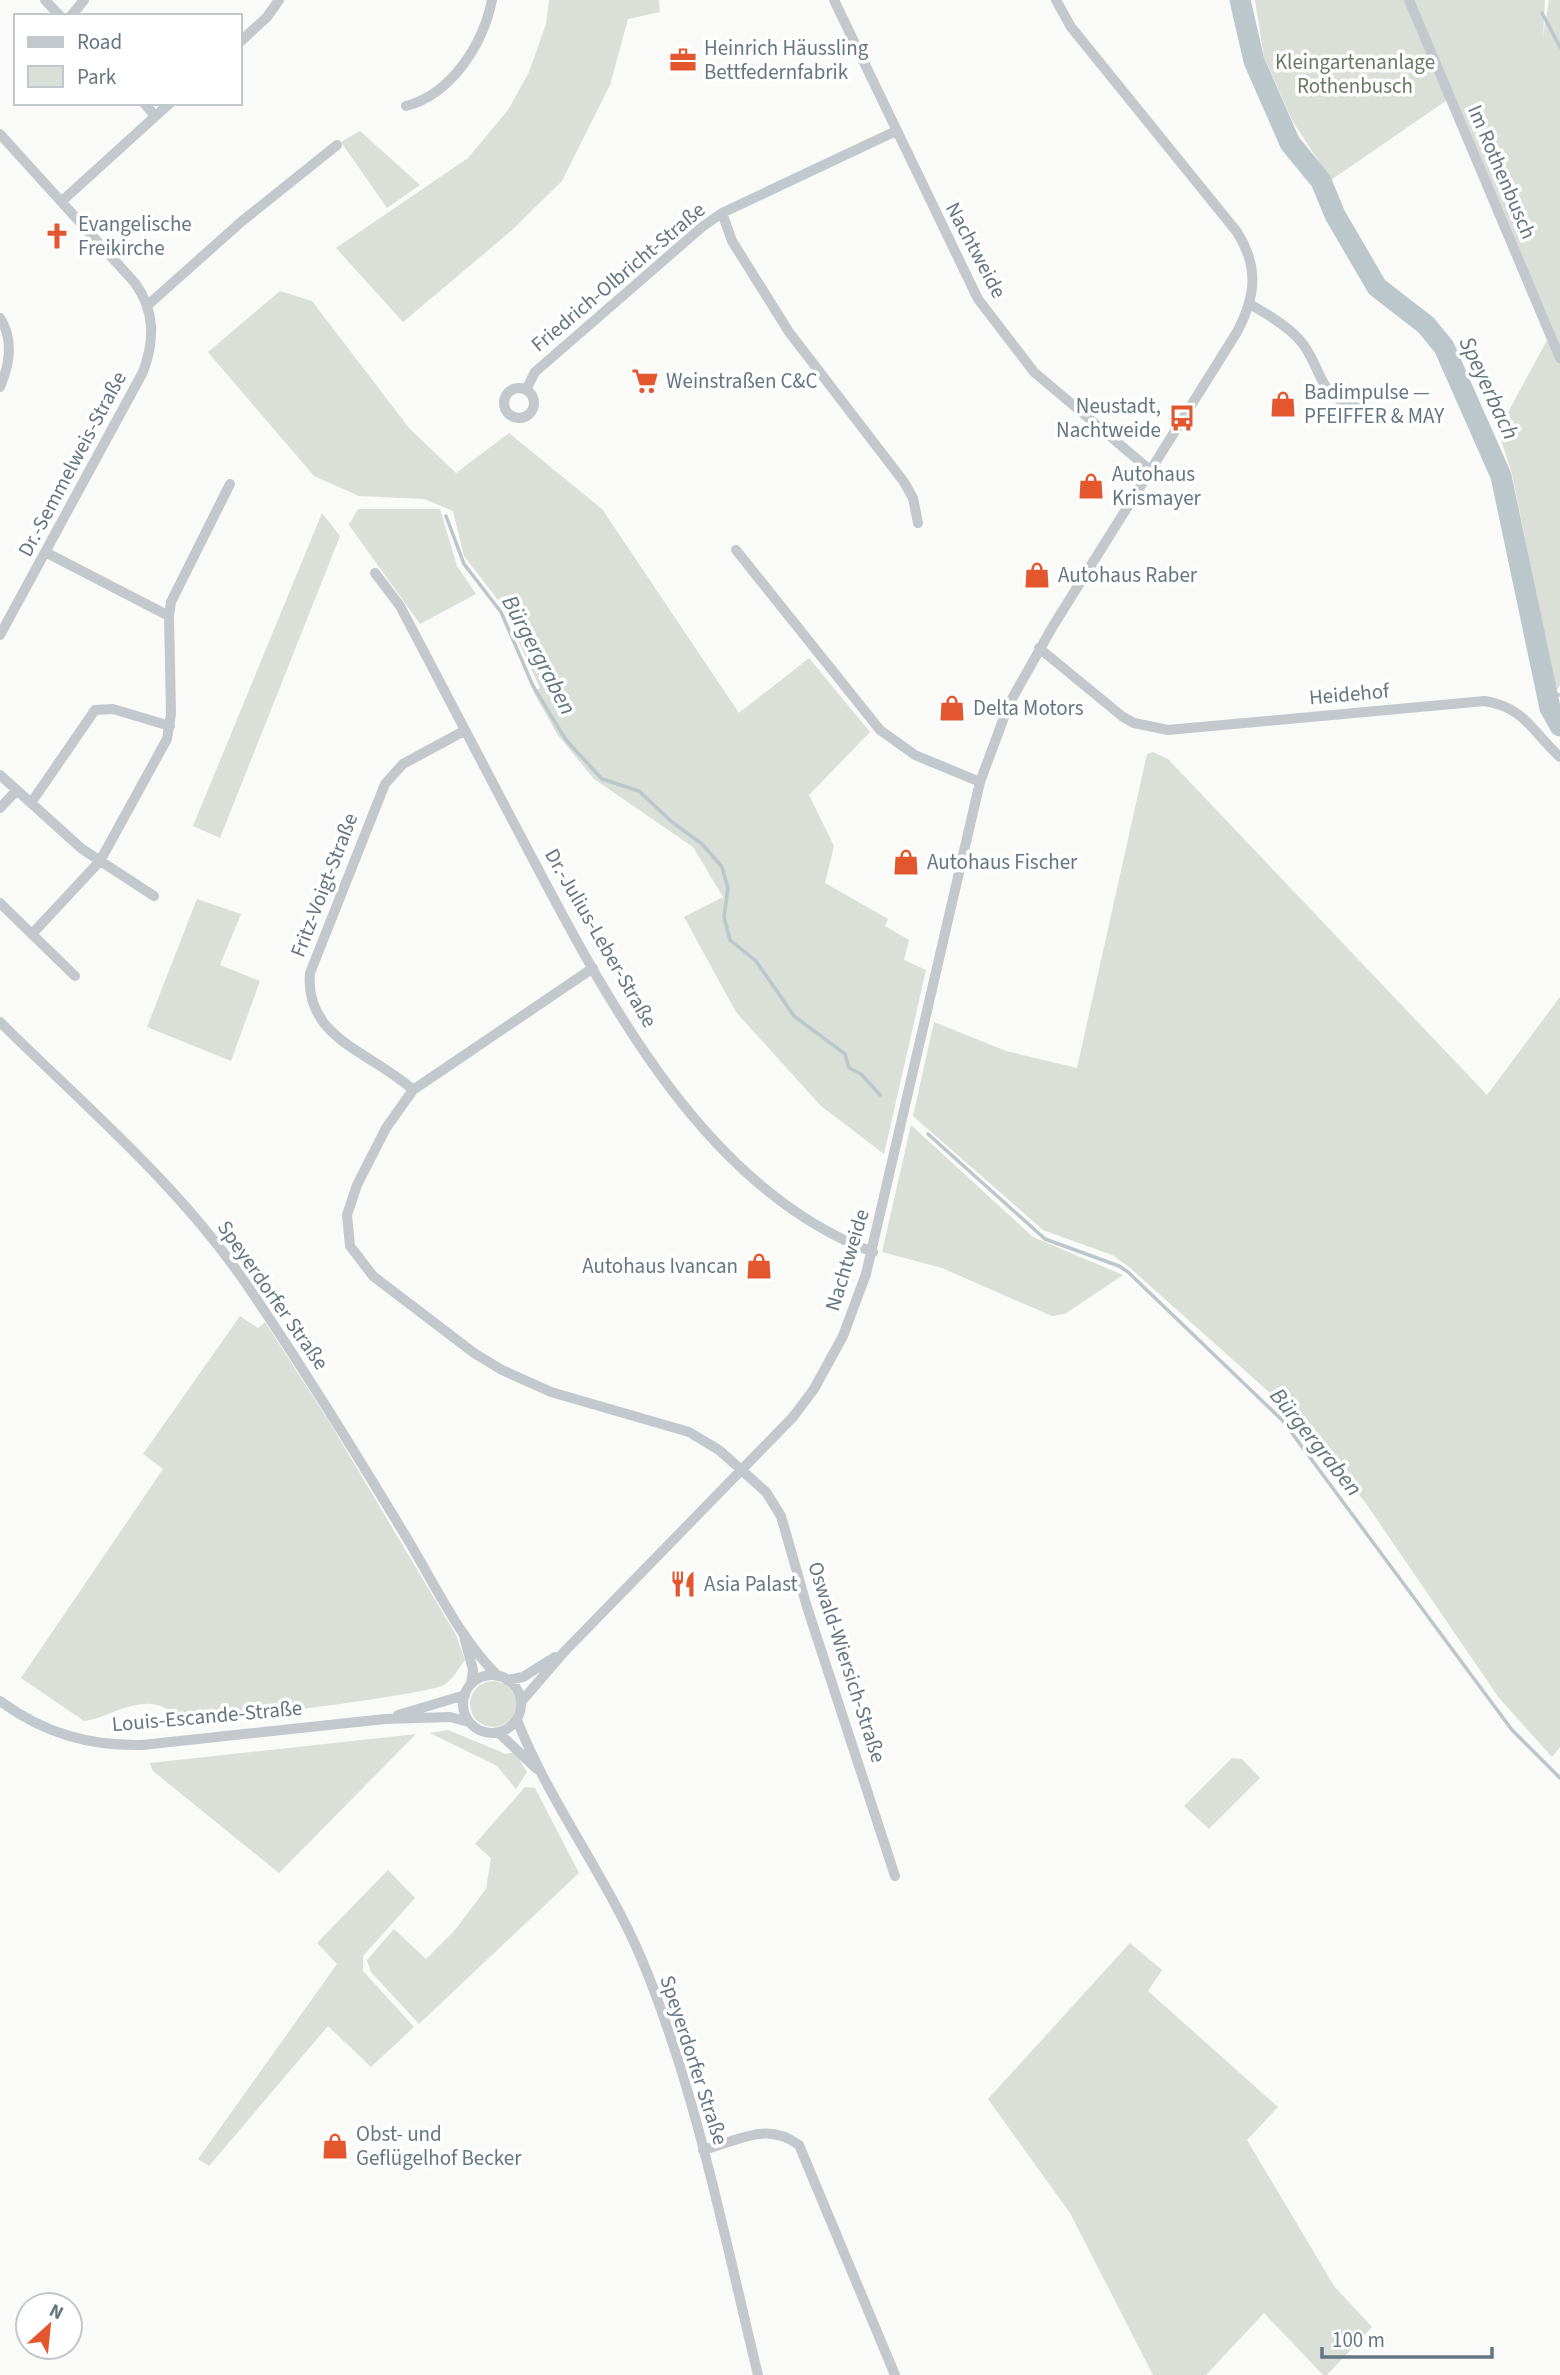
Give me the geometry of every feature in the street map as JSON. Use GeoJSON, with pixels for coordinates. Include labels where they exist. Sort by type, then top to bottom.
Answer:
{"type":"FeatureCollection","features":[{"type":"Feature","properties":{"kind":"street"},"geometry":{"type":"LineString","coordinates":[[45,0],[58,14]]}},
{"type":"Feature","properties":{"kind":"street"},"geometry":{"type":"LineString","coordinates":[[73,14],[84,0]]}},
{"type":"Feature","properties":{"kind":"street"},"geometry":{"type":"LineString","coordinates":[[242,40],[267,17],[279,0]]}},
{"type":"Feature","properties":{"kind":"street"},"geometry":{"type":"LineString","coordinates":[[406,106],[429,97],[470,56],[486,22],[492,0]]}},
{"type":"Feature","properties":{"kind":"street","name":"Nachtweide"},"geometry":{"type":"LineString","coordinates":[[834,0],[968,282],[1002,333],[1034,372],[1150,470]]}},
{"type":"Feature","properties":{"kind":"street","name":"Nachtweide"},"geometry":{"type":"LineString","coordinates":[[521,1702],[564,1652],[742,1470],[814,1390],[855,1309],[873,1252],[980,782],[1009,704],[1039,648],[1237,332],[1250,304],[1254,275],[1245,245],[1071,27],[1056,0]]}},
{"type":"Feature","properties":{"kind":"street","name":"Im Rothenbusch"},"geometry":{"type":"LineString","coordinates":[[1409,0],[1560,358]]}},
{"type":"Feature","properties":{"kind":"street"},"geometry":{"type":"LineString","coordinates":[[146,105],[155,116]]}},
{"type":"Feature","properties":{"kind":"street"},"geometry":{"type":"LineString","coordinates":[[62,201],[168,105]]}},
{"type":"Feature","properties":{"kind":"street","name":"Friedrich-Olbricht-Straße"},"geometry":{"type":"LineString","coordinates":[[526,390],[535,372],[702,227],[722,214],[896,131]]}},
{"type":"Feature","properties":{"kind":"street"},"geometry":{"type":"LineString","coordinates":[[0,134],[135,283],[149,304],[241,222],[337,145]]}},
{"type":"Feature","properties":{"kind":"street"},"geometry":{"type":"LineString","coordinates":[[722,214],[732,241],[789,332],[904,482],[913,498],[918,523]]}},
{"type":"Feature","properties":{"kind":"street","name":"Dr.-Semmelweis-Straße"},"geometry":{"type":"LineString","coordinates":[[0,635],[47,553],[143,372],[150,346],[149,304]]}},
{"type":"Feature","properties":{"kind":"street"},"geometry":{"type":"LineString","coordinates":[[1250,304],[1272,317],[1302,343],[1327,392],[1343,404],[1362,408]]}},
{"type":"Feature","properties":{"kind":"street"},"geometry":{"type":"LineString","coordinates":[[0,318],[9,341],[8,367],[0,387]]}},
{"type":"Feature","properties":{"kind":"street"},"geometry":{"type":"LineString","coordinates":[[32,934],[100,861],[162,750],[170,726],[169,616],[178,585],[230,484]]}},
{"type":"Feature","properties":{"kind":"street"},"geometry":{"type":"LineString","coordinates":[[736,550],[864,714],[880,730],[915,755],[980,782]]}},
{"type":"Feature","properties":{"kind":"street"},"geometry":{"type":"LineString","coordinates":[[47,553],[169,616]]}},
{"type":"Feature","properties":{"kind":"street","name":"Dr.-Julius-Leber-Straße"},"geometry":{"type":"LineString","coordinates":[[375,573],[400,606],[464,731],[593,968],[656,1067],[708,1133],[786,1208],[837,1239],[873,1252]]}},
{"type":"Feature","properties":{"kind":"street","name":"Heidehof"},"geometry":{"type":"LineString","coordinates":[[1039,648],[1123,717],[1134,723],[1168,730],[1485,701],[1504,704],[1521,714],[1560,757]]}},
{"type":"Feature","properties":{"kind":"street"},"geometry":{"type":"LineString","coordinates":[[31,803],[95,710],[113,709],[170,726]]}},
{"type":"Feature","properties":{"kind":"street","name":"Fritz-Voigt-Straße"},"geometry":{"type":"LineString","coordinates":[[413,1090],[322,1023],[311,1003],[310,972],[385,784],[403,764],[464,731]]}},
{"type":"Feature","properties":{"kind":"street"},"geometry":{"type":"LineString","coordinates":[[0,775],[82,849],[154,896]]}},
{"type":"Feature","properties":{"kind":"street"},"geometry":{"type":"LineString","coordinates":[[0,808],[16,790]]}},
{"type":"Feature","properties":{"kind":"street"},"geometry":{"type":"LineString","coordinates":[[0,903],[75,976]]}},
{"type":"Feature","properties":{"kind":"street"},"geometry":{"type":"LineString","coordinates":[[413,1090],[593,968]]}},
{"type":"Feature","properties":{"kind":"street","name":"Speyerdorfer Straße"},"geometry":{"type":"LineString","coordinates":[[0,1022],[117,1135],[185,1206],[227,1257],[384,1500],[462,1630],[503,1678]]}},
{"type":"Feature","properties":{"kind":"street","name":"Oswald-Wiersich-Straße"},"geometry":{"type":"LineString","coordinates":[[413,1090],[386,1128],[352,1198],[346,1232],[358,1260],[395,1293],[502,1370],[551,1392],[689,1432],[719,1450],[766,1492],[781,1516],[807,1607],[895,1876]]}},
{"type":"Feature","properties":{"kind":"street","name":"Speyerdorfer Straße"},"geometry":{"type":"LineString","coordinates":[[462,1630],[472,1670],[468,1690]]}},
{"type":"Feature","properties":{"kind":"street","name":"Nachtweide"},"geometry":{"type":"LineString","coordinates":[[503,1678],[527,1675],[564,1652]]}},
{"type":"Feature","properties":{"kind":"street"},"geometry":{"type":"LineString","coordinates":[[481,1678],[503,1678],[516,1688],[521,1702],[517,1720],[499,1733],[484,1732],[469,1721],[463,1707],[468,1690],[481,1678]]}},
{"type":"Feature","properties":{"kind":"street","name":"Louis-Escande-Straße"},"geometry":{"type":"LineString","coordinates":[[385,1719],[468,1690]]}},
{"type":"Feature","properties":{"kind":"street","name":"Louis-Escande-Straße"},"geometry":{"type":"LineString","coordinates":[[0,1701],[33,1722],[61,1735],[110,1745],[142,1745],[385,1719],[450,1717],[469,1721]]}},
{"type":"Feature","properties":{"kind":"street","name":"Speyerdorfer Straße"},"geometry":{"type":"LineString","coordinates":[[517,1720],[544,1776],[612,1898],[641,1959],[666,2026],[703,2150],[758,2375]]}},
{"type":"Feature","properties":{"kind":"street","name":"Speyerdorfer Straße"},"geometry":{"type":"LineString","coordinates":[[499,1733],[544,1776]]}},
{"type":"Feature","properties":{"kind":"street"},"geometry":{"type":"LineString","coordinates":[[703,2150],[766,2132],[783,2133],[799,2145],[895,2375]]}},
{"type":"Feature","properties":{"kind":"green space"},"geometry":{"type":"Polygon","coordinates":[[[549,0],[659,0],[660,12],[628,19],[610,85],[562,181],[511,231],[403,322],[336,248],[468,158],[508,110],[529,72],[546,24],[549,0]]]}},
{"type":"Feature","properties":{"kind":"green space","name":"Kleingartenanlage Rothenbusch"},"geometry":{"type":"Polygon","coordinates":[[[1255,0],[1545,0],[1543,36],[1549,0],[1560,0],[1560,685],[1556,691],[1512,474],[1498,431],[1553,329],[1453,96],[1331,180],[1293,122],[1264,57],[1255,0]]]}},
{"type":"Feature","properties":{"kind":"green space"},"geometry":{"type":"Polygon","coordinates":[[[360,131],[420,185],[387,208],[341,142],[360,131]]]}},
{"type":"Feature","properties":{"kind":"green space"},"geometry":{"type":"Polygon","coordinates":[[[280,291],[312,301],[409,428],[456,473],[509,433],[602,509],[739,713],[809,658],[870,732],[809,795],[834,846],[825,883],[888,919],[885,926],[909,940],[904,960],[926,970],[884,1154],[821,1106],[736,1012],[684,917],[723,897],[693,847],[594,779],[557,734],[533,691],[540,688],[501,604],[464,556],[453,511],[424,499],[359,496],[314,476],[208,352],[280,291]]]}},
{"type":"Feature","properties":{"kind":"green space"},"geometry":{"type":"Polygon","coordinates":[[[358,509],[440,509],[457,566],[476,594],[420,624],[349,525],[358,509]]]}},
{"type":"Feature","properties":{"kind":"green space"},"geometry":{"type":"Polygon","coordinates":[[[322,513],[340,536],[220,838],[193,826],[322,513]]]}},
{"type":"Feature","properties":{"kind":"green space"},"geometry":{"type":"Polygon","coordinates":[[[1153,752],[1168,759],[1487,1095],[1560,997],[1560,1747],[1552,1757],[1499,1698],[1365,1502],[1280,1402],[1129,1267],[1112,1255],[1043,1230],[913,1116],[934,1022],[1006,1051],[1077,1068],[1147,754],[1153,752]]]}},
{"type":"Feature","properties":{"kind":"green space"},"geometry":{"type":"Polygon","coordinates":[[[197,899],[241,914],[220,965],[260,981],[231,1061],[147,1027],[197,899]]]}},
{"type":"Feature","properties":{"kind":"green space"},"geometry":{"type":"Polygon","coordinates":[[[911,1125],[1033,1237],[1123,1275],[1065,1314],[1052,1316],[942,1268],[882,1252],[911,1125]]]}},
{"type":"Feature","properties":{"kind":"green space"},"geometry":{"type":"Polygon","coordinates":[[[240,1316],[258,1328],[265,1322],[330,1423],[456,1635],[465,1660],[444,1685],[401,1695],[205,1719],[189,1719],[163,1707],[145,1704],[84,1721],[21,1678],[163,1469],[143,1454],[240,1316]]]}},
{"type":"Feature","properties":{"kind":"green space"},"geometry":{"type":"Polygon","coordinates":[[[493,1681],[509,1688],[516,1704],[509,1720],[493,1727],[477,1720],[470,1704],[477,1688],[493,1681]]]}},
{"type":"Feature","properties":{"kind":"green space"},"geometry":{"type":"Polygon","coordinates":[[[448,1730],[506,1754],[515,1752],[527,1772],[516,1789],[497,1766],[430,1733],[448,1730]]]}},
{"type":"Feature","properties":{"kind":"green space"},"geometry":{"type":"Polygon","coordinates":[[[416,1734],[279,1873],[153,1771],[150,1763],[416,1734]]]}},
{"type":"Feature","properties":{"kind":"green space"},"geometry":{"type":"Polygon","coordinates":[[[1232,1758],[1242,1759],[1260,1778],[1209,1829],[1184,1806],[1232,1758]]]}},
{"type":"Feature","properties":{"kind":"green space"},"geometry":{"type":"Polygon","coordinates":[[[525,1787],[535,1788],[579,1873],[419,2024],[371,1972],[367,1960],[394,1929],[426,1959],[455,1930],[486,1889],[491,1858],[475,1844],[525,1787]]]}},
{"type":"Feature","properties":{"kind":"green space"},"geometry":{"type":"Polygon","coordinates":[[[388,1870],[415,1898],[363,1956],[363,1971],[414,2027],[371,2067],[328,2026],[209,2166],[198,2159],[337,1964],[317,1943],[388,1870]]]}},
{"type":"Feature","properties":{"kind":"green space"},"geometry":{"type":"Polygon","coordinates":[[[1130,1943],[1162,1970],[1148,1991],[1278,2107],[1247,2140],[1334,2286],[1372,2327],[1327,2375],[1323,2375],[1264,2313],[1206,2375],[1153,2375],[1070,2213],[988,2099],[1130,1943]]]}},
{"type":"Feature","properties":{"kind":"waterway","name":"Speyerbach"},"geometry":{"type":"LineString","coordinates":[[1240,0],[1254,61],[1290,143],[1321,181],[1335,215],[1377,287],[1426,325],[1444,347],[1501,476],[1550,708],[1560,726]]}},
{"type":"Feature","properties":{"kind":"waterway"},"geometry":{"type":"LineString","coordinates":[[1542,13],[1560,47]]}},
{"type":"Feature","properties":{"kind":"waterway","name":"Bürgergraben"},"geometry":{"type":"LineString","coordinates":[[446,516],[464,564],[501,612],[533,686],[566,740],[602,779],[639,791],[672,822],[702,844],[722,867],[728,888],[724,917],[730,940],[756,961],[794,1016],[845,1054],[849,1068],[861,1074],[880,1095]]}},
{"type":"Feature","properties":{"kind":"waterway"},"geometry":{"type":"LineString","coordinates":[[1548,692],[1560,695]]}},
{"type":"Feature","properties":{"kind":"waterway","name":"Bürgergraben"},"geometry":{"type":"LineString","coordinates":[[928,1134],[1045,1239],[1119,1266],[1128,1272],[1283,1421],[1512,1730],[1560,1778]]}},
{"type":"Feature","properties":{"kind":"place","name":"Heinrich Häussling Bettfedernfabrik"},"geometry":{"type":"Point","coordinates":[683,60]}},
{"type":"Feature","properties":{"kind":"place","name":"Evangelische Freikirche"},"geometry":{"type":"Point","coordinates":[57,236]}},
{"type":"Feature","properties":{"kind":"place","name":"Weinstraßen C&C"},"geometry":{"type":"Point","coordinates":[645,381]}},
{"type":"Feature","properties":{"kind":"place","name":"Badimpulse — PFEIFFER & MAY"},"geometry":{"type":"Point","coordinates":[1283,404]}},
{"type":"Feature","properties":{"kind":"place","name":"Neustadt, Nachtweide"},"geometry":{"type":"Point","coordinates":[1182,418]}},
{"type":"Feature","properties":{"kind":"place","name":"Autohaus Krismayer"},"geometry":{"type":"Point","coordinates":[1091,486]}},
{"type":"Feature","properties":{"kind":"place","name":"Autohaus Raber"},"geometry":{"type":"Point","coordinates":[1037,575]}},
{"type":"Feature","properties":{"kind":"place","name":"Delta Motors"},"geometry":{"type":"Point","coordinates":[952,708]}},
{"type":"Feature","properties":{"kind":"place","name":"Autohaus Fischer"},"geometry":{"type":"Point","coordinates":[906,862]}},
{"type":"Feature","properties":{"kind":"place","name":"Autohaus Ivancan"},"geometry":{"type":"Point","coordinates":[759,1266]}},
{"type":"Feature","properties":{"kind":"place","name":"Asia Palast"},"geometry":{"type":"Point","coordinates":[683,1584]}},
{"type":"Feature","properties":{"kind":"place","name":"Obst- und Geflügelhof Becker"},"geometry":{"type":"Point","coordinates":[335,2146]}}]}
